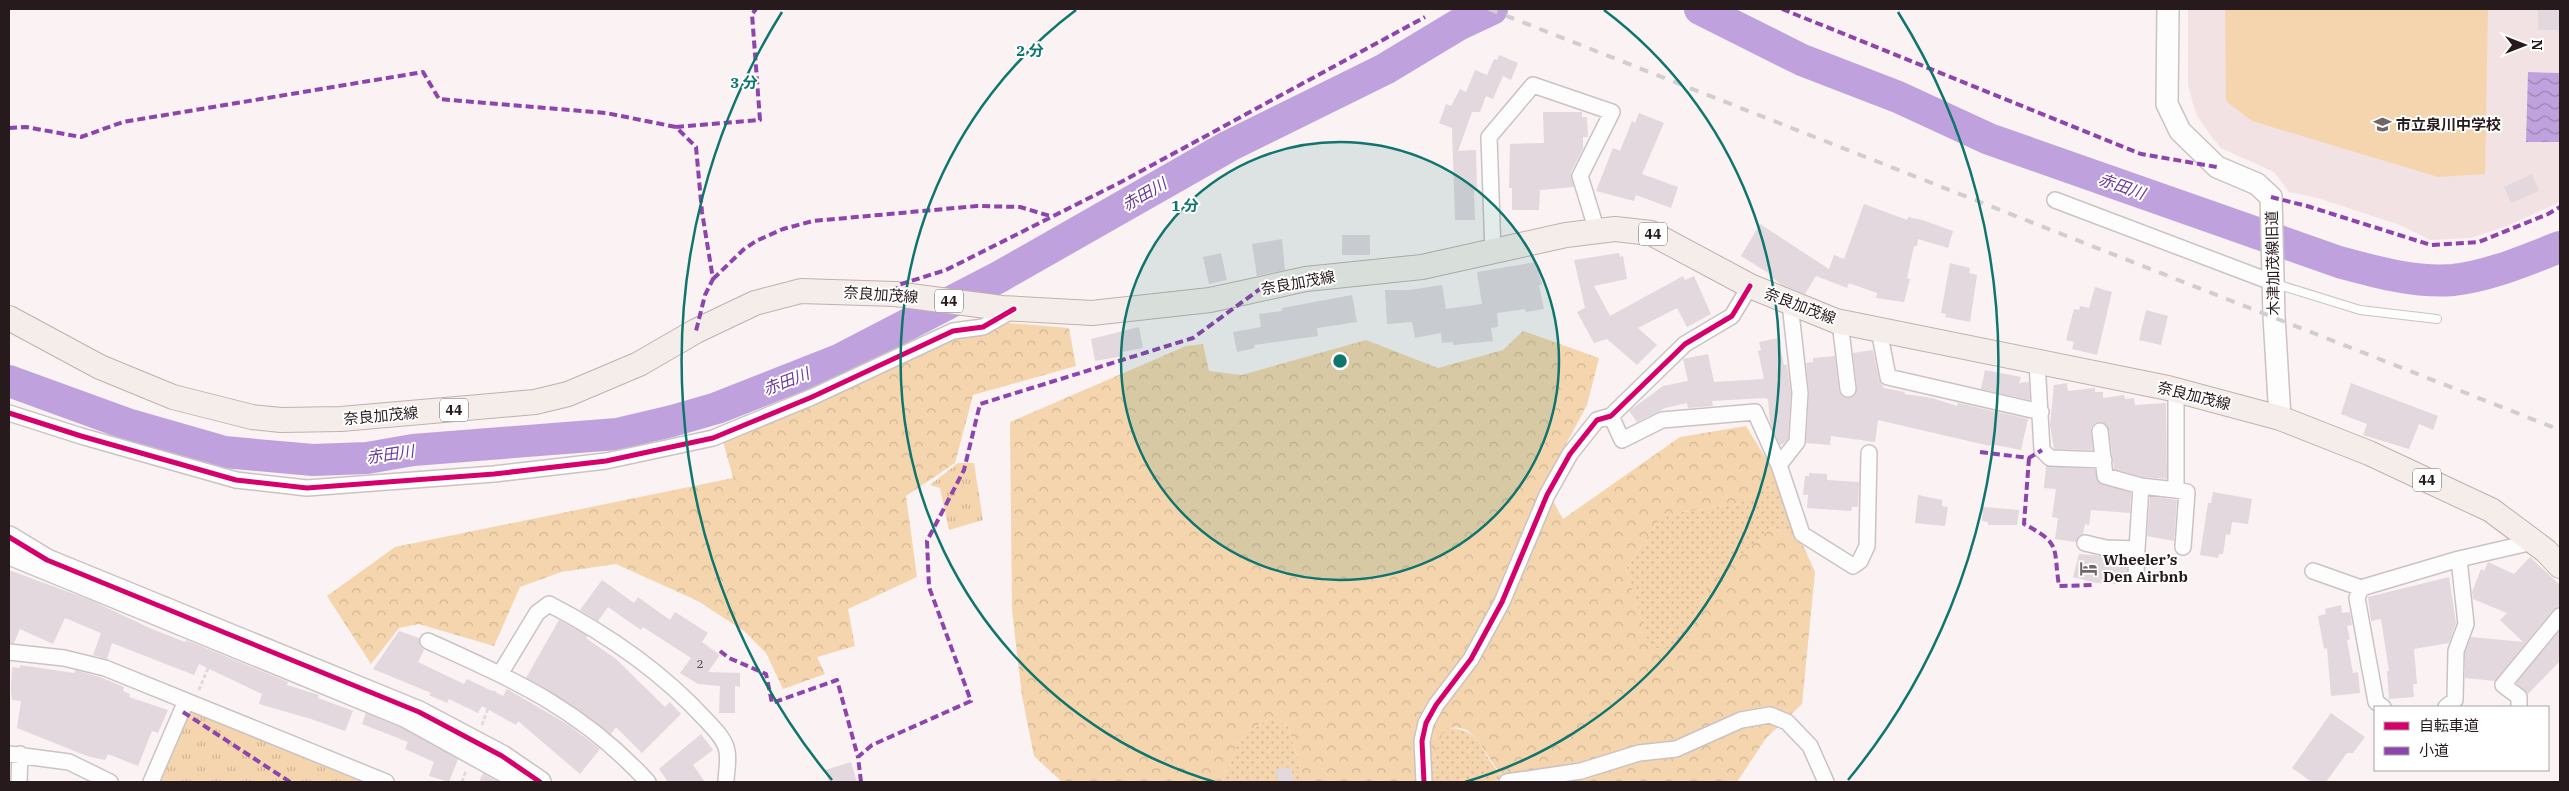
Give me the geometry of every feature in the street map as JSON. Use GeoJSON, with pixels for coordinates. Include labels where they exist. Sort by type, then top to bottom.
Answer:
{"type":"FeatureCollection","features":[{"type":"Feature","properties":{"kind":"main road","name":"奈良加茂線"},"geometry":{"type":"LineString","coordinates":[[9,318],[100,367],[173,397],[252,417],[311,421],[534,402],[568,394],[639,364],[710,324],[770,298],[819,290],[895,294],[1008,308],[1092,313],[1210,300],[1306,279],[1422,267],[1493,253],[1566,235],[1615,229],[1651,233],[1750,286],[1790,304],[1840,322],[2176,390],[2280,418],[2369,453],[2491,510],[2533,542],[2560,566]]}},
{"type":"Feature","properties":{"kind":"street","name":"木津加茂線旧道"},"geometry":{"type":"LineString","coordinates":[[2168,9],[2167,104],[2180,131],[2217,167],[2257,184],[2271,197],[2274,316],[2280,418]]}},
{"type":"Feature","properties":{"kind":"street"},"geometry":{"type":"LineString","coordinates":[[1493,253],[1489,137],[1533,85],[1612,112],[1580,176],[1597,231]]}},
{"type":"Feature","properties":{"kind":"street"},"geometry":{"type":"LineString","coordinates":[[2055,200],[2274,283]]}},
{"type":"Feature","properties":{"kind":"street"},"geometry":{"type":"LineString","coordinates":[[1424,782],[1422,741],[1426,723],[1436,705],[1471,659],[1480,643],[1522,559],[1547,495],[1570,454],[1597,420],[1611,416],[1685,344],[1732,316],[1750,286]]}},
{"type":"Feature","properties":{"kind":"street"},"geometry":{"type":"LineString","coordinates":[[1779,465],[1797,442],[1800,393],[1790,304]]}},
{"type":"Feature","properties":{"kind":"street"},"geometry":{"type":"LineString","coordinates":[[9,413],[81,436],[245,481],[307,488],[494,474],[606,461],[714,438],[812,397],[953,331],[983,327],[1008,308]]}},
{"type":"Feature","properties":{"kind":"street"},"geometry":{"type":"LineString","coordinates":[[1840,322],[1848,389]]}},
{"type":"Feature","properties":{"kind":"street"},"geometry":{"type":"LineString","coordinates":[[1879,330],[1888,377],[2041,412]]}},
{"type":"Feature","properties":{"kind":"street"},"geometry":{"type":"LineString","coordinates":[[2037,362],[2042,450],[2050,458],[2104,460]]}},
{"type":"Feature","properties":{"kind":"street"},"geometry":{"type":"LineString","coordinates":[[2176,390],[2176,490]]}},
{"type":"Feature","properties":{"kind":"street"},"geometry":{"type":"LineString","coordinates":[[1611,416],[1622,440],[1662,420],[1755,412],[1779,465],[1802,534],[1853,566],[1860,561],[1867,546],[1869,453]]}},
{"type":"Feature","properties":{"kind":"street"},"geometry":{"type":"LineString","coordinates":[[2100,431],[2105,476],[2141,486],[2187,492],[2183,547]]}},
{"type":"Feature","properties":{"kind":"street"},"geometry":{"type":"LineString","coordinates":[[2136,573],[2141,486]]}},
{"type":"Feature","properties":{"kind":"street"},"geometry":{"type":"LineString","coordinates":[[9,537],[47,560],[419,712],[502,756],[540,782]]}},
{"type":"Feature","properties":{"kind":"street"},"geometry":{"type":"LineString","coordinates":[[2313,571],[2361,588],[2459,559],[2533,542]]}},
{"type":"Feature","properties":{"kind":"street"},"geometry":{"type":"LineString","coordinates":[[2084,543],[2106,548],[2137,549]]}},
{"type":"Feature","properties":{"kind":"street"},"geometry":{"type":"LineString","coordinates":[[9,557],[404,719],[518,782]]}},
{"type":"Feature","properties":{"kind":"street"},"geometry":{"type":"LineString","coordinates":[[2447,706],[2455,700],[2456,651],[2466,624],[2459,559]]}},
{"type":"Feature","properties":{"kind":"street"},"geometry":{"type":"LineString","coordinates":[[2361,588],[2357,598],[2365,645],[2376,702],[2382,706]]}},
{"type":"Feature","properties":{"kind":"street"},"geometry":{"type":"LineString","coordinates":[[500,674],[537,613],[548,604],[616,642],[670,684],[720,736],[728,752],[726,782]]}},
{"type":"Feature","properties":{"kind":"street"},"geometry":{"type":"LineString","coordinates":[[2519,706],[2519,697],[2503,685],[2560,616]]}},
{"type":"Feature","properties":{"kind":"street"},"geometry":{"type":"LineString","coordinates":[[428,641],[500,674],[544,697],[585,724],[611,745],[648,782]]}},
{"type":"Feature","properties":{"kind":"street"},"geometry":{"type":"LineString","coordinates":[[9,652],[64,658],[105,668],[386,782]]}},
{"type":"Feature","properties":{"kind":"street"},"geometry":{"type":"LineString","coordinates":[[150,782],[186,701]]}},
{"type":"Feature","properties":{"kind":"street"},"geometry":{"type":"LineString","coordinates":[[1507,782],[1581,771],[1639,753],[1676,749],[1741,720],[1770,715],[1787,722],[1810,746],[1826,782]]}},
{"type":"Feature","properties":{"kind":"street"},"geometry":{"type":"LineString","coordinates":[[19,782],[14,754],[69,762],[110,782]]}},
{"type":"Feature","properties":{"kind":"lane"},"geometry":{"type":"LineString","coordinates":[[2274,283],[2360,310],[2437,319]]}},
{"type":"Feature","properties":{"kind":"path"},"geometry":{"type":"LineString","coordinates":[[186,701],[197,694],[219,644]]}},
{"type":"Feature","properties":{"kind":"path"},"geometry":{"type":"LineString","coordinates":[[481,727],[500,674]]}},
{"type":"Feature","properties":{"kind":"shaded area","name":"市立泉川中学校"},"geometry":{"type":"Polygon","coordinates":[[[2188,9],[2560,9],[2560,202],[2507,226],[2470,238],[2430,240],[2400,225],[2314,197],[2289,192],[2274,172],[2221,148],[2196,114],[2188,85],[2188,9]]]}},
{"type":"Feature","properties":{"kind":"green space"},"geometry":{"type":"Polygon","coordinates":[[[2225,9],[2488,9],[2485,174],[2438,177],[2252,121],[2226,101],[2225,9]]]}},
{"type":"Feature","properties":{"kind":"green space"},"geometry":{"type":"Polygon","coordinates":[[[973,320],[1069,328],[1076,366],[973,395],[955,463],[906,496],[917,577],[848,609],[855,646],[817,657],[825,674],[783,689],[766,653],[744,631],[698,601],[616,564],[561,572],[520,587],[494,646],[419,624],[399,628],[371,664],[327,596],[395,547],[733,478],[721,434],[973,320]]]}},
{"type":"Feature","properties":{"kind":"green space"},"geometry":{"type":"Polygon","coordinates":[[[1523,331],[1599,358],[1587,405],[1544,485],[1563,519],[1680,437],[1746,426],[1778,478],[1739,504],[1662,515],[1626,569],[1650,648],[1669,648],[1692,636],[1696,612],[1711,580],[1773,527],[1797,539],[1804,547],[1815,572],[1802,704],[1787,718],[1778,712],[1674,744],[1506,779],[1473,735],[1467,730],[1454,728],[1444,729],[1432,762],[1409,782],[1304,782],[1288,726],[1272,717],[1241,735],[1222,782],[1062,782],[1034,756],[1022,696],[1012,610],[1010,422],[1186,346],[1203,344],[1209,371],[1242,375],[1366,340],[1438,368],[1503,350],[1523,331]]]}},
{"type":"Feature","properties":{"kind":"green space"},"geometry":{"type":"Polygon","coordinates":[[[958,463],[974,463],[983,520],[949,530],[940,488],[930,485],[958,463]]]}},
{"type":"Feature","properties":{"kind":"green space"},"geometry":{"type":"Polygon","coordinates":[[[1778,478],[1797,539],[1773,527],[1696,612],[1692,636],[1670,648],[1650,649],[1626,569],[1662,515],[1739,504],[1778,478]]]}},
{"type":"Feature","properties":{"kind":"green space"},"geometry":{"type":"Polygon","coordinates":[[[191,712],[198,712],[366,782],[157,782],[191,712]]]}},
{"type":"Feature","properties":{"kind":"green space"},"geometry":{"type":"Polygon","coordinates":[[[1272,717],[1288,726],[1304,782],[1222,782],[1241,735],[1272,717]]]}},
{"type":"Feature","properties":{"kind":"green space"},"geometry":{"type":"Polygon","coordinates":[[[1771,719],[1781,724],[1766,738],[1737,782],[1532,782],[1771,719]]]}},
{"type":"Feature","properties":{"kind":"green space"},"geometry":{"type":"Polygon","coordinates":[[[1444,728],[1468,732],[1481,745],[1491,762],[1506,779],[1484,782],[1409,782],[1432,762],[1444,728]]]}},
{"type":"Feature","properties":{"kind":"water"},"geometry":{"type":"Polygon","coordinates":[[[2528,72],[2560,73],[2560,142],[2526,142],[2528,72]]]}},
{"type":"Feature","properties":{"kind":"building"},"geometry":{"type":"Polygon","coordinates":[[[2538,9],[2560,9],[2560,30],[2538,30],[2538,9]]]}},
{"type":"Feature","properties":{"kind":"building"},"geometry":{"type":"Polygon","coordinates":[[[1499,55],[1518,63],[1511,80],[1503,76],[1493,99],[1486,96],[1480,112],[1472,112],[1458,151],[1476,150],[1477,190],[1474,190],[1475,220],[1455,220],[1452,128],[1439,123],[1446,104],[1451,106],[1460,89],[1466,92],[1475,70],[1487,75],[1494,59],[1497,60],[1499,55]]]}},
{"type":"Feature","properties":{"kind":"building"},"geometry":{"type":"Polygon","coordinates":[[[1543,112],[1582,112],[1582,117],[1587,117],[1588,137],[1583,137],[1583,149],[1571,172],[1574,187],[1540,190],[1539,210],[1512,210],[1512,188],[1509,188],[1510,144],[1544,143],[1543,112]]]}},
{"type":"Feature","properties":{"kind":"building"},"geometry":{"type":"Polygon","coordinates":[[[1639,113],[1664,123],[1642,174],[1678,187],[1671,208],[1636,195],[1634,201],[1596,191],[1613,148],[1620,151],[1632,121],[1635,123],[1639,113]]]}},
{"type":"Feature","properties":{"kind":"building"},"geometry":{"type":"Polygon","coordinates":[[[2532,174],[2539,191],[2511,203],[2504,187],[2532,174]]]}},
{"type":"Feature","properties":{"kind":"building"},"geometry":{"type":"Polygon","coordinates":[[[1864,204],[1907,220],[1908,217],[1922,220],[1953,231],[1948,248],[1918,239],[1917,246],[1914,246],[1907,278],[1910,279],[1904,302],[1876,298],[1877,293],[1849,283],[1847,288],[1816,276],[1805,294],[1781,284],[1772,278],[1773,276],[1741,256],[1760,224],[1829,269],[1834,255],[1844,259],[1864,204]]]}},
{"type":"Feature","properties":{"kind":"building"},"geometry":{"type":"Polygon","coordinates":[[[1342,235],[1370,235],[1370,255],[1342,255],[1342,235]]]}},
{"type":"Feature","properties":{"kind":"building"},"geometry":{"type":"Polygon","coordinates":[[[1282,239],[1285,270],[1257,276],[1252,244],[1282,239]]]}},
{"type":"Feature","properties":{"kind":"building"},"geometry":{"type":"Polygon","coordinates":[[[1221,253],[1227,280],[1209,284],[1203,257],[1221,253]]]}},
{"type":"Feature","properties":{"kind":"building"},"geometry":{"type":"Polygon","coordinates":[[[1619,253],[1620,257],[1623,256],[1627,279],[1594,286],[1610,316],[1683,276],[1685,280],[1694,276],[1711,314],[1687,327],[1677,308],[1638,328],[1657,345],[1637,365],[1607,339],[1594,343],[1577,312],[1585,308],[1574,260],[1619,253]]]}},
{"type":"Feature","properties":{"kind":"building"},"geometry":{"type":"Polygon","coordinates":[[[1536,262],[1542,285],[1539,285],[1544,309],[1526,312],[1525,309],[1497,313],[1498,327],[1491,328],[1493,341],[1453,345],[1453,342],[1442,343],[1441,333],[1415,338],[1412,322],[1387,324],[1385,290],[1409,290],[1442,285],[1446,309],[1482,304],[1477,272],[1536,262]]]}},
{"type":"Feature","properties":{"kind":"building"},"geometry":{"type":"Polygon","coordinates":[[[1950,263],[1970,268],[1969,273],[1977,275],[1970,322],[1945,317],[1946,314],[1941,313],[1950,263]]]}},
{"type":"Feature","properties":{"kind":"building"},"geometry":{"type":"Polygon","coordinates":[[[2095,287],[2112,292],[2097,355],[2072,349],[2074,342],[2066,340],[2074,309],[2079,310],[2080,306],[2089,308],[2095,287]]]}},
{"type":"Feature","properties":{"kind":"building"},"geometry":{"type":"Polygon","coordinates":[[[1352,295],[1357,322],[1317,328],[1318,336],[1254,345],[1255,348],[1237,352],[1233,332],[1261,327],[1259,314],[1282,311],[1282,308],[1352,295]]]}},
{"type":"Feature","properties":{"kind":"building"},"geometry":{"type":"Polygon","coordinates":[[[2146,310],[2168,316],[2161,345],[2139,340],[2146,310]]]}},
{"type":"Feature","properties":{"kind":"building"},"geometry":{"type":"Polygon","coordinates":[[[1139,327],[1143,348],[1122,352],[1123,356],[1095,361],[1091,339],[1139,327]]]}},
{"type":"Feature","properties":{"kind":"building"},"geometry":{"type":"Polygon","coordinates":[[[1778,338],[1784,365],[1787,365],[1791,393],[1788,439],[1783,444],[1780,445],[1770,423],[1768,399],[1764,398],[1712,401],[1713,406],[1688,408],[1687,403],[1665,408],[1637,422],[1629,411],[1663,386],[1688,381],[1683,359],[1708,354],[1714,382],[1764,379],[1758,351],[1761,350],[1759,342],[1778,338]]]}},
{"type":"Feature","properties":{"kind":"building"},"geometry":{"type":"Polygon","coordinates":[[[1873,350],[1879,379],[1884,388],[1905,392],[1904,394],[1932,398],[1957,406],[1958,403],[2028,419],[2021,450],[1991,444],[1990,446],[1878,420],[1875,442],[1831,436],[1830,445],[1806,443],[1809,393],[1806,363],[1813,362],[1813,358],[1835,356],[1839,391],[1844,397],[1850,398],[1856,393],[1857,388],[1853,353],[1873,350]]]}},
{"type":"Feature","properties":{"kind":"building"},"geometry":{"type":"Polygon","coordinates":[[[1985,370],[2021,377],[2019,383],[2029,382],[2030,400],[1981,389],[1985,370]]]}},
{"type":"Feature","properties":{"kind":"building"},"geometry":{"type":"Polygon","coordinates":[[[2067,383],[2068,391],[2095,388],[2095,392],[2103,392],[2103,398],[2124,395],[2125,399],[2134,398],[2135,405],[2166,403],[2167,479],[2143,477],[2114,469],[2109,430],[2103,422],[2095,423],[2091,428],[2093,450],[2054,449],[2050,425],[2054,385],[2067,383]]]}},
{"type":"Feature","properties":{"kind":"building"},"geometry":{"type":"Polygon","coordinates":[[[2351,383],[2438,416],[2433,430],[2419,424],[2409,449],[2363,435],[2367,424],[2341,414],[2351,383]]]}},
{"type":"Feature","properties":{"kind":"building"},"geometry":{"type":"Polygon","coordinates":[[[2046,466],[2095,469],[2098,482],[2131,493],[2130,513],[2091,510],[2089,525],[2085,524],[2083,534],[2078,537],[2076,542],[2055,539],[2058,518],[2052,517],[2056,489],[2044,488],[2046,466]]]}},
{"type":"Feature","properties":{"kind":"building"},"geometry":{"type":"Polygon","coordinates":[[[1809,473],[1827,474],[1827,480],[1859,482],[1858,507],[1852,507],[1851,511],[1807,508],[1808,495],[1803,495],[1805,476],[1809,476],[1809,473]]]}},
{"type":"Feature","properties":{"kind":"building"},"geometry":{"type":"Polygon","coordinates":[[[2213,492],[2252,499],[2248,524],[2232,522],[2230,535],[2226,534],[2223,554],[2219,554],[2218,558],[2200,555],[2208,503],[2211,503],[2213,492]]]}},
{"type":"Feature","properties":{"kind":"building"},"geometry":{"type":"Polygon","coordinates":[[[1918,495],[1942,500],[1942,506],[1948,507],[1945,526],[1915,523],[1918,495]]]}},
{"type":"Feature","properties":{"kind":"building"},"geometry":{"type":"Polygon","coordinates":[[[2150,496],[2177,500],[2174,541],[2147,536],[2150,496]]]}},
{"type":"Feature","properties":{"kind":"building"},"geometry":{"type":"Polygon","coordinates":[[[1983,507],[2019,510],[2017,525],[1988,525],[1988,522],[1982,521],[1983,507]]]}},
{"type":"Feature","properties":{"kind":"building"},"geometry":{"type":"Polygon","coordinates":[[[2079,554],[2127,558],[2127,573],[2130,582],[2124,582],[2124,584],[2096,583],[2073,577],[2079,554]]]}},
{"type":"Feature","properties":{"kind":"building"},"geometry":{"type":"Polygon","coordinates":[[[2530,557],[2560,585],[2560,607],[2553,610],[2495,681],[2465,678],[2465,652],[2471,637],[2523,642],[2500,620],[2507,613],[2473,599],[2472,592],[2481,569],[2484,571],[2488,562],[2514,574],[2530,557]]]}},
{"type":"Feature","properties":{"kind":"building"},"geometry":{"type":"Polygon","coordinates":[[[9,570],[90,600],[152,629],[185,642],[186,640],[288,682],[287,685],[319,695],[318,698],[353,711],[345,731],[259,704],[262,694],[199,664],[194,675],[112,643],[107,659],[93,655],[101,633],[65,618],[53,644],[20,629],[14,643],[9,643],[9,570]]]}},
{"type":"Feature","properties":{"kind":"building"},"geometry":{"type":"Polygon","coordinates":[[[2449,577],[2456,623],[2449,643],[2414,649],[2417,684],[2413,684],[2414,697],[2389,699],[2387,671],[2389,671],[2381,619],[2371,621],[2368,597],[2449,577]]]}},
{"type":"Feature","properties":{"kind":"building"},"geometry":{"type":"Polygon","coordinates":[[[602,580],[634,603],[638,597],[670,620],[675,612],[708,633],[702,642],[720,655],[708,672],[740,673],[740,687],[735,686],[735,713],[719,713],[720,686],[698,684],[680,673],[691,658],[643,627],[641,630],[608,607],[598,621],[580,610],[602,580]]]}},
{"type":"Feature","properties":{"kind":"building"},"geometry":{"type":"Polygon","coordinates":[[[2341,605],[2342,613],[2350,612],[2352,625],[2347,626],[2350,639],[2347,640],[2353,673],[2358,672],[2360,693],[2331,696],[2327,648],[2324,649],[2318,616],[2326,614],[2325,609],[2341,605]]]}},
{"type":"Feature","properties":{"kind":"building"},"geometry":{"type":"Polygon","coordinates":[[[559,620],[588,636],[586,638],[616,659],[665,707],[670,702],[681,714],[642,753],[616,727],[611,734],[577,708],[526,678],[559,620]]]}},
{"type":"Feature","properties":{"kind":"building"},"geometry":{"type":"Polygon","coordinates":[[[2560,630],[2560,661],[2528,694],[2516,683],[2560,630]]]}},
{"type":"Feature","properties":{"kind":"building"},"geometry":{"type":"Polygon","coordinates":[[[399,631],[419,638],[420,646],[424,650],[418,662],[464,684],[467,679],[503,696],[507,689],[567,724],[600,749],[580,774],[518,721],[516,725],[482,706],[478,713],[449,699],[447,703],[429,695],[431,693],[373,669],[399,631]]]}},
{"type":"Feature","properties":{"kind":"building"},"geometry":{"type":"Polygon","coordinates":[[[20,665],[74,673],[75,670],[100,677],[124,687],[123,691],[130,694],[129,697],[168,710],[158,733],[152,731],[138,766],[108,754],[105,760],[87,756],[17,728],[21,701],[12,700],[12,667],[20,668],[20,665]]]}},
{"type":"Feature","properties":{"kind":"building"},"geometry":{"type":"Polygon","coordinates":[[[366,713],[400,727],[458,759],[449,782],[429,776],[434,762],[405,749],[408,742],[362,724],[366,713]]]}},
{"type":"Feature","properties":{"kind":"building"},"geometry":{"type":"Polygon","coordinates":[[[2331,713],[2365,737],[2353,753],[2347,753],[2326,782],[2312,782],[2292,768],[2331,713]]]}},
{"type":"Feature","properties":{"kind":"building"},"geometry":{"type":"Polygon","coordinates":[[[701,734],[713,750],[693,765],[705,782],[668,782],[659,769],[701,734]]]}},
{"type":"Feature","properties":{"kind":"building"},"geometry":{"type":"Polygon","coordinates":[[[851,762],[857,782],[829,782],[825,770],[851,762]]]}},
{"type":"Feature","properties":{"kind":"building"},"geometry":{"type":"Polygon","coordinates":[[[1291,767],[1294,782],[1278,782],[1276,769],[1291,767]]]}},
{"type":"Feature","properties":{"kind":"building"},"geometry":{"type":"Polygon","coordinates":[[[483,773],[499,782],[479,782],[483,773]]]}},
{"type":"Feature","properties":{"kind":"waterway","name":"赤田川"},"geometry":{"type":"LineString","coordinates":[[9,381],[130,425],[224,452],[313,460],[367,458],[413,450],[617,434],[672,421],[717,408],[839,360],[999,277],[1229,146],[1385,69],[1458,25],[1492,9]]}},
{"type":"Feature","properties":{"kind":"waterway","name":"赤田川"},"geometry":{"type":"LineString","coordinates":[[1700,9],[1802,60],[1898,97],[1989,139],[2339,262],[2410,278],[2453,280],[2494,271],[2560,247]]}},
{"type":"Feature","properties":{"kind":"railway"},"geometry":{"type":"LineString","coordinates":[[1489,9],[2560,430]]}},
{"type":"Feature","properties":{"kind":"marked path"},"geometry":{"type":"LineString","coordinates":[[676,127],[760,120],[752,14],[756,9]]}},
{"type":"Feature","properties":{"kind":"marked path"},"geometry":{"type":"LineString","coordinates":[[1782,9],[2141,154],[2217,167]]}},
{"type":"Feature","properties":{"kind":"marked path"},"geometry":{"type":"LineString","coordinates":[[895,294],[898,285],[946,270],[1121,182],[1425,17]]}},
{"type":"Feature","properties":{"kind":"marked path"},"geometry":{"type":"LineString","coordinates":[[9,128],[26,127],[81,137],[123,122],[423,72],[439,99],[606,113],[676,127],[696,147],[702,212],[713,279],[705,295],[696,331]]}},
{"type":"Feature","properties":{"kind":"marked path"},"geometry":{"type":"LineString","coordinates":[[2271,197],[2307,206],[2431,245],[2479,242],[2548,214],[2560,207]]}},
{"type":"Feature","properties":{"kind":"marked path"},"geometry":{"type":"LineString","coordinates":[[713,279],[743,250],[756,241],[783,229],[813,221],[977,206],[1020,207],[1050,216]]}},
{"type":"Feature","properties":{"kind":"marked path"},"geometry":{"type":"LineString","coordinates":[[861,782],[858,757],[872,745],[971,701],[929,587],[927,541],[964,470],[980,404],[1193,338],[1260,289]]}},
{"type":"Feature","properties":{"kind":"marked path"},"geometry":{"type":"LineString","coordinates":[[1980,452],[2029,458],[2042,450]]}},
{"type":"Feature","properties":{"kind":"marked path"},"geometry":{"type":"LineString","coordinates":[[2029,458],[2024,524],[2045,537],[2054,548],[2059,586],[2094,585]]}},
{"type":"Feature","properties":{"kind":"marked path"},"geometry":{"type":"LineString","coordinates":[[720,651],[729,658],[766,674],[772,703],[837,680],[858,757]]}},
{"type":"Feature","properties":{"kind":"marked path"},"geometry":{"type":"LineString","coordinates":[[183,712],[290,782]]}},
{"type":"Feature","properties":{"kind":"cycle path"},"geometry":{"type":"LineString","coordinates":[[1424,782],[1422,741],[1426,723],[1436,705],[1471,659],[1502,602],[1547,495],[1570,454],[1597,420],[1611,416],[1685,344],[1732,316],[1750,286]]}},
{"type":"Feature","properties":{"kind":"cycle path"},"geometry":{"type":"LineString","coordinates":[[9,413],[81,436],[236,480],[307,488],[494,474],[606,461],[713,438],[812,397],[953,331],[983,327],[1014,309]]}},
{"type":"Feature","properties":{"kind":"cycle path"},"geometry":{"type":"LineString","coordinates":[[9,537],[47,560],[419,712],[502,756],[540,782]]}},
{"type":"Feature","properties":{"kind":"place","name":"市立泉川中学校"},"geometry":{"type":"Point","coordinates":[2382,125]}},
{"type":"Feature","properties":{"kind":"place","name":"Wheeler’s Den Airbnb"},"geometry":{"type":"Point","coordinates":[2089,569]}}]}
